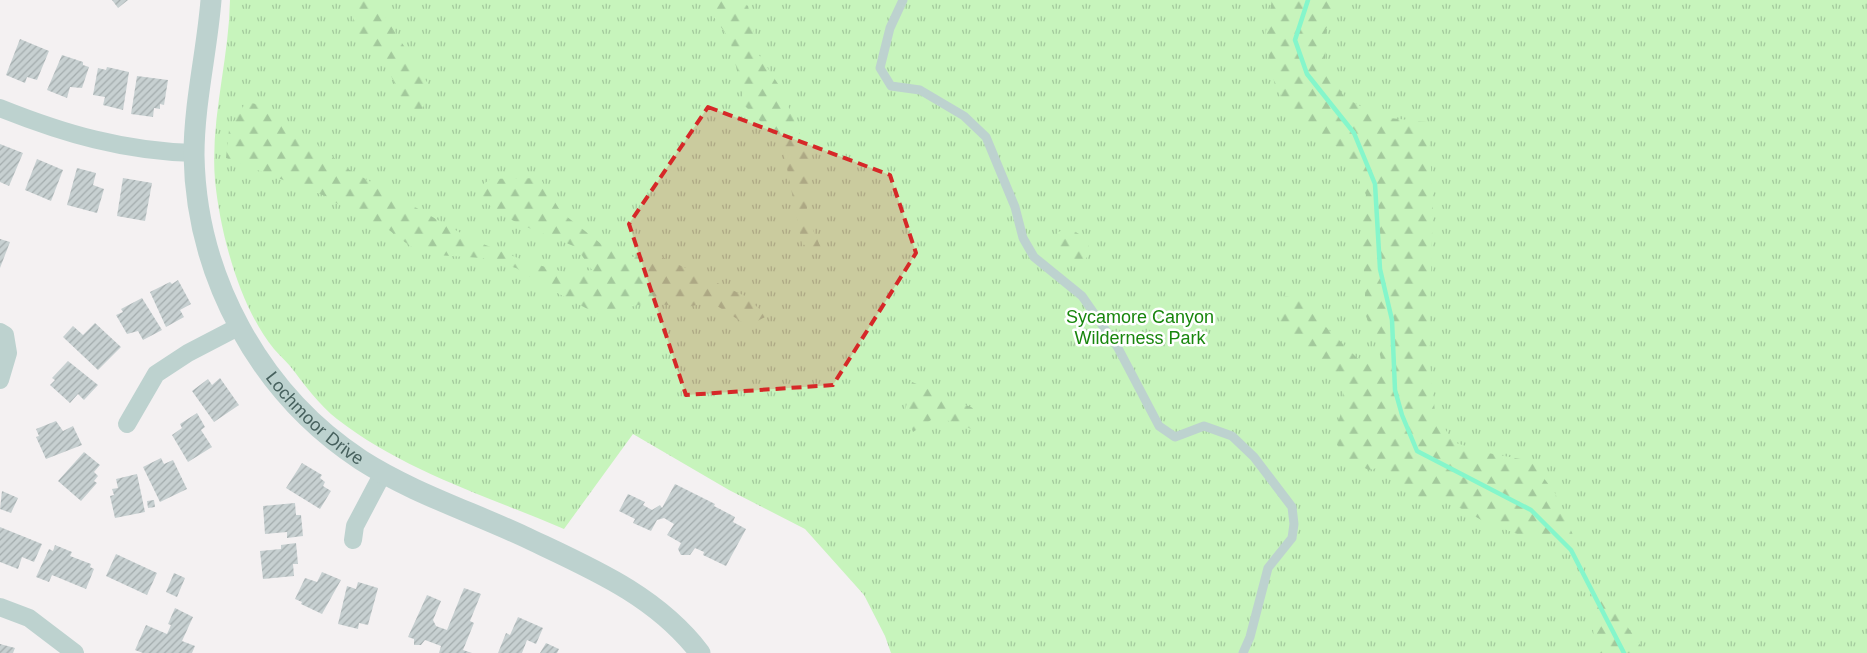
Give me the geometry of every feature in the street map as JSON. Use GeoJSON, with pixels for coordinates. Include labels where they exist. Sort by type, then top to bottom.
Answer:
{"type":"FeatureCollection","features":[{"type":"Feature","properties":{"kind":"street","name":"Lochmoor Drive"},"geometry":{"type":"LineString","coordinates":[[211,0],[194,153],[198,202],[203,231],[215,272],[238,327],[265,368],[313,422],[345,449],[384,473],[619,582],[669,620],[700,653]]}},
{"type":"Feature","properties":{"kind":"street"},"geometry":{"type":"LineString","coordinates":[[0,108],[64,132],[101,142],[152,151],[194,153]]}},
{"type":"Feature","properties":{"kind":"street"},"geometry":{"type":"LineString","coordinates":[[127,424],[156,374],[188,352],[238,327]]}},
{"type":"Feature","properties":{"kind":"street"},"geometry":{"type":"LineString","coordinates":[[0,380],[8,353],[2,334]]}},
{"type":"Feature","properties":{"kind":"street"},"geometry":{"type":"LineString","coordinates":[[353,540],[355,526],[384,473]]}},
{"type":"Feature","properties":{"kind":"street"},"geometry":{"type":"LineString","coordinates":[[0,607],[29,618],[75,653]]}},
{"type":"Feature","properties":{"kind":"lane"},"geometry":{"type":"LineString","coordinates":[[903,0],[890,28],[880,68],[891,86],[920,90],[964,116],[986,137],[1015,207],[1023,238],[1034,256],[1082,296],[1118,348],[1159,426],[1175,437],[1204,426],[1232,436],[1254,458],[1292,507],[1294,524],[1292,538],[1268,568],[1250,637],[1243,653]]}},
{"type":"Feature","properties":{"kind":"highlighted area"},"geometry":{"type":"Polygon","coordinates":[[[708,107],[890,175],[916,253],[833,385],[686,395],[629,224],[708,107]]]}},
{"type":"Feature","properties":{"kind":"green space","name":"Sycamore Canyon Wilderness Park"},"geometry":{"type":"Polygon","coordinates":[[[230,0],[1867,0],[1867,653],[891,653],[885,636],[864,595],[805,529],[729,490],[633,434],[564,529],[418,468],[363,437],[337,419],[324,407],[274,349],[262,332],[251,313],[234,269],[222,223],[215,180],[215,135],[227,45],[230,0]]]}},
{"type":"Feature","properties":{"kind":"green space"},"geometry":{"type":"Polygon","coordinates":[[[352,0],[378,0],[383,13],[430,87],[420,116],[400,96],[385,62],[363,43],[352,23],[357,6],[352,0]]]}},
{"type":"Feature","properties":{"kind":"green space"},"geometry":{"type":"Polygon","coordinates":[[[702,0],[740,0],[748,6],[759,55],[780,87],[813,164],[806,215],[823,252],[802,244],[782,143],[745,106],[730,40],[702,0]]]}},
{"type":"Feature","properties":{"kind":"green space"},"geometry":{"type":"Polygon","coordinates":[[[1272,0],[1350,0],[1340,4],[1326,29],[1325,61],[1344,97],[1380,117],[1428,122],[1433,200],[1429,355],[1435,412],[1453,442],[1488,453],[1531,461],[1555,493],[1573,535],[1528,538],[1485,522],[1442,498],[1415,497],[1385,466],[1369,470],[1343,458],[1334,437],[1342,409],[1343,389],[1279,320],[1284,296],[1297,298],[1357,358],[1382,365],[1379,350],[1366,316],[1363,211],[1366,195],[1349,159],[1324,135],[1294,116],[1275,86],[1265,37],[1272,0]]]}},
{"type":"Feature","properties":{"kind":"green space"},"geometry":{"type":"Polygon","coordinates":[[[246,102],[270,107],[348,169],[473,240],[528,262],[567,273],[592,270],[576,247],[524,226],[494,211],[477,188],[491,179],[540,178],[561,212],[600,243],[630,257],[660,256],[745,296],[767,316],[748,326],[711,302],[687,307],[648,303],[597,314],[546,287],[516,268],[482,258],[436,255],[410,246],[385,227],[361,218],[325,196],[226,158],[229,130],[246,102]]]}},
{"type":"Feature","properties":{"kind":"green space"},"geometry":{"type":"Polygon","coordinates":[[[1069,228],[1084,237],[1091,251],[1085,260],[1070,265],[1054,246],[1058,232],[1069,228]]]}},
{"type":"Feature","properties":{"kind":"green space"},"geometry":{"type":"Polygon","coordinates":[[[912,382],[973,408],[977,432],[959,423],[934,418],[913,432],[905,411],[912,382]]]}},
{"type":"Feature","properties":{"kind":"green space"},"geometry":{"type":"Polygon","coordinates":[[[1590,593],[1609,601],[1646,653],[1591,653],[1594,640],[1590,593]]]}},
{"type":"Feature","properties":{"kind":"building"},"geometry":{"type":"Polygon","coordinates":[[[112,0],[128,0],[118,8],[112,0]]]}},
{"type":"Feature","properties":{"kind":"building"},"geometry":{"type":"Polygon","coordinates":[[[20,39],[49,51],[37,80],[27,77],[25,83],[6,75],[20,39]]]}},
{"type":"Feature","properties":{"kind":"building"},"geometry":{"type":"Polygon","coordinates":[[[62,55],[83,62],[83,65],[89,67],[82,88],[70,87],[67,98],[47,90],[62,55]]]}},
{"type":"Feature","properties":{"kind":"building"},"geometry":{"type":"Polygon","coordinates":[[[107,67],[129,72],[123,110],[103,105],[105,97],[93,95],[98,68],[106,70],[107,67]]]}},
{"type":"Feature","properties":{"kind":"building"},"geometry":{"type":"Polygon","coordinates":[[[137,76],[168,80],[164,105],[160,104],[160,109],[154,108],[153,117],[131,114],[137,76]]]}},
{"type":"Feature","properties":{"kind":"building"},"geometry":{"type":"Polygon","coordinates":[[[0,144],[23,153],[9,186],[0,182],[0,144]]]}},
{"type":"Feature","properties":{"kind":"building"},"geometry":{"type":"Polygon","coordinates":[[[37,159],[63,170],[51,201],[25,190],[37,159]]]}},
{"type":"Feature","properties":{"kind":"building"},"geometry":{"type":"Polygon","coordinates":[[[77,168],[96,173],[93,185],[104,189],[97,213],[67,205],[77,168]]]}},
{"type":"Feature","properties":{"kind":"building"},"geometry":{"type":"Polygon","coordinates":[[[123,178],[152,183],[145,221],[117,216],[123,178]]]}},
{"type":"Feature","properties":{"kind":"building"},"geometry":{"type":"Polygon","coordinates":[[[0,239],[10,242],[0,268],[0,239]]]}},
{"type":"Feature","properties":{"kind":"building"},"geometry":{"type":"Polygon","coordinates":[[[178,280],[191,304],[180,310],[184,317],[166,327],[150,292],[178,280]]]}},
{"type":"Feature","properties":{"kind":"building"},"geometry":{"type":"Polygon","coordinates":[[[142,298],[162,330],[143,340],[138,331],[127,334],[116,315],[123,312],[121,309],[142,298]]]}},
{"type":"Feature","properties":{"kind":"building"},"geometry":{"type":"Polygon","coordinates":[[[95,323],[121,347],[98,370],[63,337],[73,326],[83,335],[95,323]]]}},
{"type":"Feature","properties":{"kind":"building"},"geometry":{"type":"Polygon","coordinates":[[[68,361],[98,385],[84,400],[78,394],[70,403],[50,385],[55,380],[52,378],[68,361]]]}},
{"type":"Feature","properties":{"kind":"building"},"geometry":{"type":"Polygon","coordinates":[[[220,378],[239,405],[214,422],[192,391],[208,379],[212,385],[220,378]]]}},
{"type":"Feature","properties":{"kind":"building"},"geometry":{"type":"Polygon","coordinates":[[[197,413],[205,427],[201,430],[212,447],[188,462],[172,435],[182,428],[180,424],[197,413]]]}},
{"type":"Feature","properties":{"kind":"building"},"geometry":{"type":"Polygon","coordinates":[[[56,421],[63,431],[73,426],[82,445],[46,459],[36,437],[39,436],[36,429],[56,421]]]}},
{"type":"Feature","properties":{"kind":"building"},"geometry":{"type":"Polygon","coordinates":[[[84,452],[100,465],[94,472],[98,476],[94,481],[97,483],[81,501],[58,481],[84,452]]]}},
{"type":"Feature","properties":{"kind":"building"},"geometry":{"type":"Polygon","coordinates":[[[161,458],[164,464],[173,460],[187,489],[160,502],[143,467],[161,458]]]}},
{"type":"Feature","properties":{"kind":"building"},"geometry":{"type":"Polygon","coordinates":[[[302,463],[322,475],[320,478],[325,482],[323,486],[331,491],[320,509],[286,488],[302,463]]]}},
{"type":"Feature","properties":{"kind":"building"},"geometry":{"type":"Polygon","coordinates":[[[137,474],[145,512],[115,518],[110,496],[114,495],[112,489],[118,488],[116,479],[137,474]]]}},
{"type":"Feature","properties":{"kind":"building"},"geometry":{"type":"Polygon","coordinates":[[[675,484],[715,504],[714,506],[735,517],[733,522],[746,529],[726,566],[703,555],[704,552],[695,548],[690,555],[681,555],[678,549],[681,543],[667,535],[674,524],[664,518],[657,520],[651,531],[633,523],[635,519],[619,511],[628,494],[645,502],[643,505],[652,510],[660,505],[662,508],[675,484]]]}},
{"type":"Feature","properties":{"kind":"building"},"geometry":{"type":"Polygon","coordinates":[[[2,491],[18,498],[11,513],[0,509],[2,491]]]}},
{"type":"Feature","properties":{"kind":"building"},"geometry":{"type":"Polygon","coordinates":[[[154,500],[155,507],[148,508],[147,501],[154,500]]]}},
{"type":"Feature","properties":{"kind":"building"},"geometry":{"type":"Polygon","coordinates":[[[295,503],[296,515],[301,515],[303,536],[287,538],[287,532],[265,534],[263,506],[295,503]]]}},
{"type":"Feature","properties":{"kind":"building"},"geometry":{"type":"Polygon","coordinates":[[[0,527],[42,544],[34,562],[22,557],[18,569],[0,562],[0,527]]]}},
{"type":"Feature","properties":{"kind":"building"},"geometry":{"type":"Polygon","coordinates":[[[296,543],[298,564],[293,564],[294,576],[263,579],[260,551],[281,549],[281,545],[296,543]]]}},
{"type":"Feature","properties":{"kind":"building"},"geometry":{"type":"Polygon","coordinates":[[[55,545],[72,552],[70,556],[91,564],[90,567],[94,569],[86,589],[52,575],[49,582],[36,577],[49,549],[53,551],[55,545]]]}},
{"type":"Feature","properties":{"kind":"building"},"geometry":{"type":"Polygon","coordinates":[[[116,554],[157,573],[147,595],[106,576],[116,554]]]}},
{"type":"Feature","properties":{"kind":"building"},"geometry":{"type":"Polygon","coordinates":[[[322,572],[341,580],[322,614],[295,599],[305,578],[317,582],[322,572]]]}},
{"type":"Feature","properties":{"kind":"building"},"geometry":{"type":"Polygon","coordinates":[[[174,573],[185,578],[177,597],[166,592],[174,573]]]}},
{"type":"Feature","properties":{"kind":"building"},"geometry":{"type":"Polygon","coordinates":[[[358,582],[378,588],[368,625],[359,623],[358,629],[338,624],[347,586],[356,589],[358,582]]]}},
{"type":"Feature","properties":{"kind":"building"},"geometry":{"type":"Polygon","coordinates":[[[464,588],[481,594],[470,621],[474,623],[463,650],[472,653],[439,653],[441,646],[425,640],[421,645],[414,645],[414,639],[408,637],[427,595],[441,601],[433,620],[436,626],[447,630],[464,588]]]}},
{"type":"Feature","properties":{"kind":"building"},"geometry":{"type":"Polygon","coordinates":[[[175,608],[193,617],[182,641],[195,646],[192,653],[143,653],[135,650],[146,625],[167,634],[171,625],[168,624],[175,608]]]}},
{"type":"Feature","properties":{"kind":"building"},"geometry":{"type":"Polygon","coordinates":[[[518,617],[543,628],[536,644],[527,640],[522,653],[498,653],[506,633],[510,635],[518,617]]]}},
{"type":"Feature","properties":{"kind":"building"},"geometry":{"type":"Polygon","coordinates":[[[546,643],[559,649],[557,653],[540,653],[546,643]]]}},
{"type":"Feature","properties":{"kind":"building"},"geometry":{"type":"Polygon","coordinates":[[[0,644],[15,648],[13,653],[0,653],[0,644]]]}},
{"type":"Feature","properties":{"kind":"waterway"},"geometry":{"type":"LineString","coordinates":[[1308,0],[1295,40],[1307,74],[1354,133],[1375,184],[1380,269],[1392,320],[1395,390],[1402,415],[1417,451],[1531,510],[1571,550],[1624,653]]}}]}
